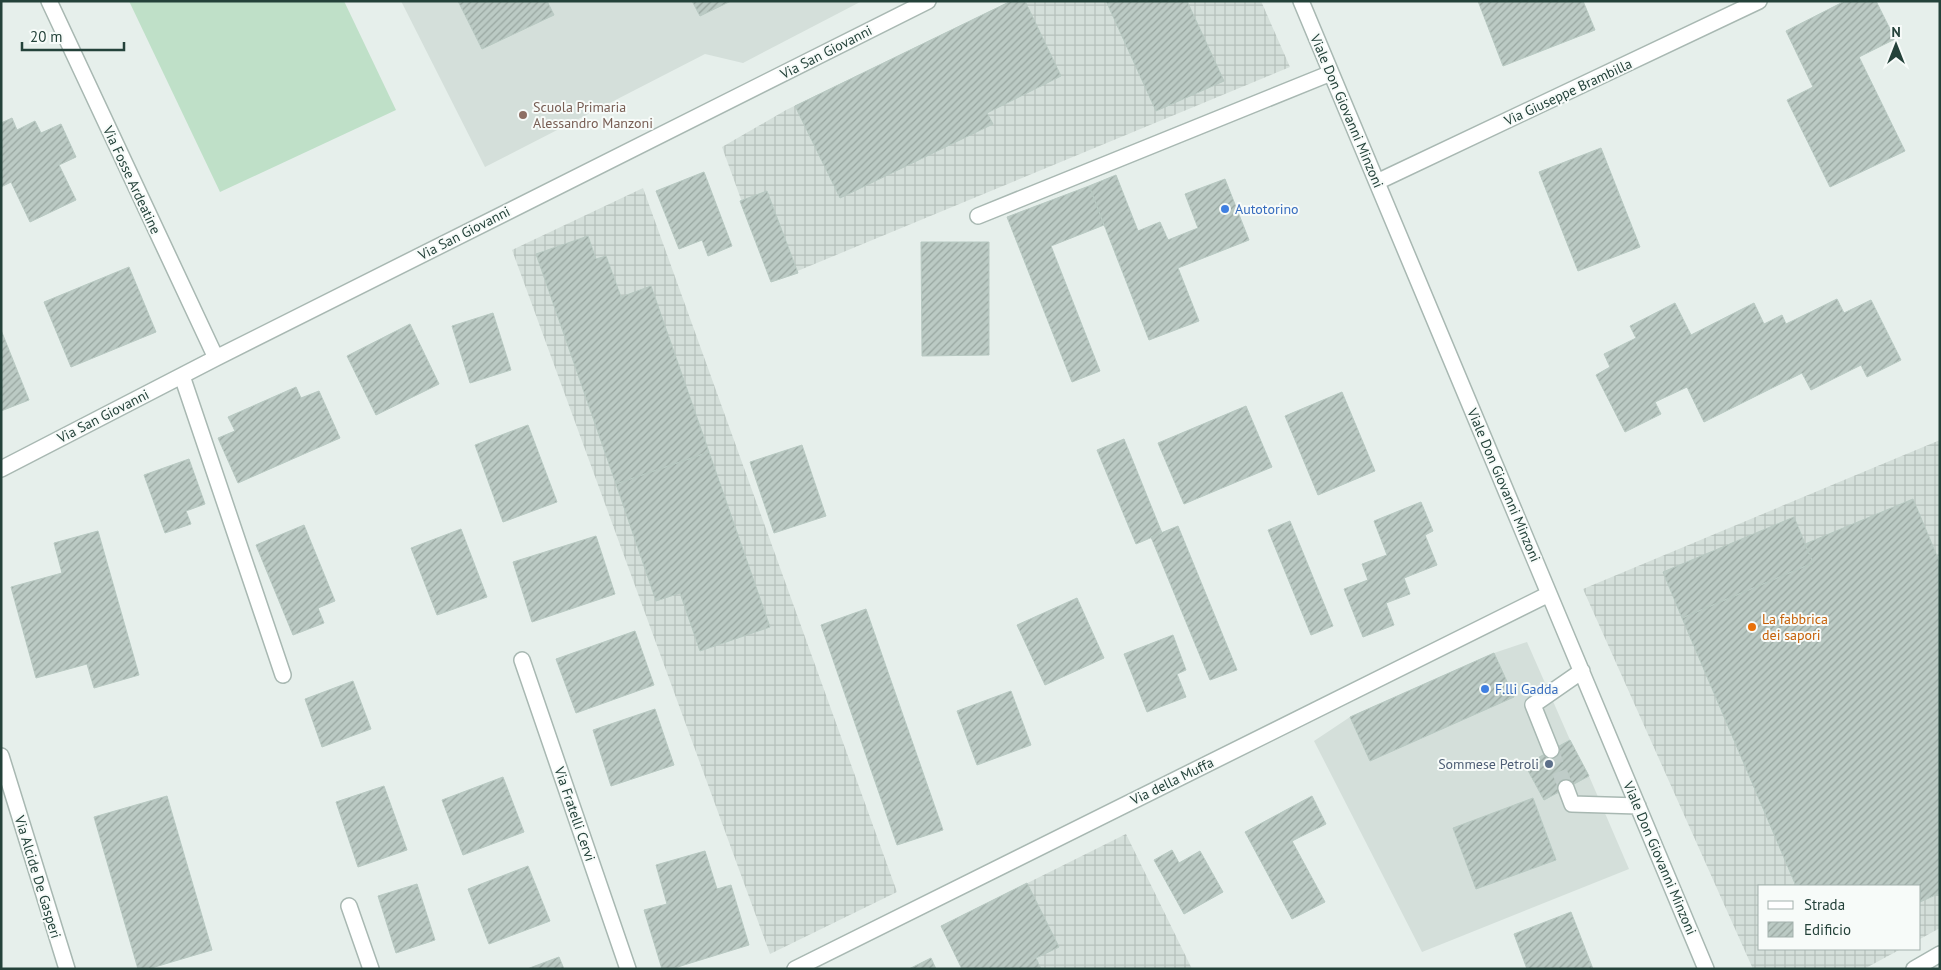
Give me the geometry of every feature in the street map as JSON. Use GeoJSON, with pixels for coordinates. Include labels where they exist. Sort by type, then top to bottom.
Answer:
{"type":"FeatureCollection","features":[{"type":"Feature","properties":{"kind":"street","name":"Via Fosse Ardeatine"},"geometry":{"type":"LineString","coordinates":[[49,1],[216,358]]}},
{"type":"Feature","properties":{"kind":"street","name":"Via San Giovanni"},"geometry":{"type":"LineString","coordinates":[[1,468],[216,358],[928,1]]}},
{"type":"Feature","properties":{"kind":"street","name":"Viale Don Giovanni Minzoni"},"geometry":{"type":"LineString","coordinates":[[1300,1],[1332,73],[1706,969]]}},
{"type":"Feature","properties":{"kind":"street","name":"Via Giuseppe Brambilla"},"geometry":{"type":"LineString","coordinates":[[1377,182],[1759,1]]}},
{"type":"Feature","properties":{"kind":"street"},"geometry":{"type":"LineString","coordinates":[[978,216],[1332,73]]}},
{"type":"Feature","properties":{"kind":"street"},"geometry":{"type":"LineString","coordinates":[[182,376],[283,675]]}},
{"type":"Feature","properties":{"kind":"street","name":"Via della Muffa"},"geometry":{"type":"LineString","coordinates":[[795,969],[1549,594]]}},
{"type":"Feature","properties":{"kind":"street","name":"Via Fratelli Cervi"},"geometry":{"type":"LineString","coordinates":[[522,660],[628,969]]}},
{"type":"Feature","properties":{"kind":"street"},"geometry":{"type":"LineString","coordinates":[[1551,750],[1532,705],[1582,671]]}},
{"type":"Feature","properties":{"kind":"street","name":"Via Alcide De Gasperi"},"geometry":{"type":"LineString","coordinates":[[1,756],[67,969]]}},
{"type":"Feature","properties":{"kind":"street"},"geometry":{"type":"LineString","coordinates":[[1566,788],[1572,804],[1638,806]]}},
{"type":"Feature","properties":{"kind":"street"},"geometry":{"type":"LineString","coordinates":[[349,906],[370,969]]}},
{"type":"Feature","properties":{"kind":"street"},"geometry":{"type":"LineString","coordinates":[[1914,969],[1940,954]]}},
{"type":"Feature","properties":{"kind":"shaded area","name":"Scuola Primaria Alessandro Manzoni"},"geometry":{"type":"Polygon","coordinates":[[[401,1],[862,1],[743,63],[705,54],[485,167],[401,1]]]}},
{"type":"Feature","properties":{"kind":"shaded area"},"geometry":{"type":"Polygon","coordinates":[[[1011,1],[1261,1],[1290,67],[771,282],[722,147],[786,110],[1011,1]]]}},
{"type":"Feature","properties":{"kind":"shaded area"},"geometry":{"type":"Polygon","coordinates":[[[643,188],[897,892],[770,954],[512,250],[643,188]]]}},
{"type":"Feature","properties":{"kind":"shaded area"},"geometry":{"type":"Polygon","coordinates":[[[1940,440],[1940,928],[1921,938],[1921,885],[1758,885],[1758,950],[1899,950],[1864,969],[1753,969],[1583,589],[1940,440]]]}},
{"type":"Feature","properties":{"kind":"shaded area"},"geometry":{"type":"Polygon","coordinates":[[[1527,642],[1570,740],[1589,776],[1629,869],[1422,952],[1314,741],[1350,717],[1494,653],[1527,642]]]}},
{"type":"Feature","properties":{"kind":"shaded area"},"geometry":{"type":"Polygon","coordinates":[[[1126,834],[1192,969],[962,969],[941,926],[1126,834]]]}},
{"type":"Feature","properties":{"kind":"green space"},"geometry":{"type":"Polygon","coordinates":[[[129,1],[344,1],[396,110],[220,192],[129,1]]]}},
{"type":"Feature","properties":{"kind":"building"},"geometry":{"type":"Polygon","coordinates":[[[458,1],[547,1],[554,15],[482,49],[458,1]]]}},
{"type":"Feature","properties":{"kind":"building"},"geometry":{"type":"Polygon","coordinates":[[[692,1],[731,1],[700,16],[692,1]]]}},
{"type":"Feature","properties":{"kind":"building"},"geometry":{"type":"Polygon","coordinates":[[[1011,1],[1025,1],[1061,76],[987,113],[993,124],[840,198],[795,106],[1011,1]]]}},
{"type":"Feature","properties":{"kind":"building"},"geometry":{"type":"Polygon","coordinates":[[[1106,1],[1187,1],[1224,81],[1156,111],[1106,1]]]}},
{"type":"Feature","properties":{"kind":"building"},"geometry":{"type":"Polygon","coordinates":[[[1478,1],[1583,1],[1595,30],[1503,66],[1478,1]]]}},
{"type":"Feature","properties":{"kind":"building"},"geometry":{"type":"Polygon","coordinates":[[[1845,1],[1876,1],[1895,39],[1859,57],[1905,151],[1830,187],[1787,100],[1813,87],[1786,31],[1845,1]]]}},
{"type":"Feature","properties":{"kind":"building"},"geometry":{"type":"Polygon","coordinates":[[[12,118],[17,130],[35,121],[41,133],[61,124],[76,157],[59,165],[76,200],[30,222],[11,182],[1,187],[1,123],[12,118]]]}},
{"type":"Feature","properties":{"kind":"building"},"geometry":{"type":"Polygon","coordinates":[[[1601,148],[1640,247],[1578,271],[1539,172],[1601,148]]]}},
{"type":"Feature","properties":{"kind":"building"},"geometry":{"type":"Polygon","coordinates":[[[704,172],[732,246],[708,256],[702,240],[679,249],[656,191],[704,172]]]}},
{"type":"Feature","properties":{"kind":"building"},"geometry":{"type":"Polygon","coordinates":[[[1116,175],[1138,231],[1160,222],[1168,240],[1198,228],[1185,194],[1225,179],[1249,240],[1178,268],[1199,321],[1149,340],[1089,186],[1116,175]]]}},
{"type":"Feature","properties":{"kind":"building"},"geometry":{"type":"Polygon","coordinates":[[[1089,186],[1104,225],[1051,246],[1100,371],[1072,382],[1007,217],[1089,186]]]}},
{"type":"Feature","properties":{"kind":"building"},"geometry":{"type":"Polygon","coordinates":[[[767,191],[798,273],[771,282],[740,201],[767,191]]]}},
{"type":"Feature","properties":{"kind":"building"},"geometry":{"type":"Polygon","coordinates":[[[588,236],[596,259],[606,256],[621,297],[651,286],[709,452],[616,484],[536,254],[588,236]]]}},
{"type":"Feature","properties":{"kind":"building"},"geometry":{"type":"Polygon","coordinates":[[[921,242],[989,242],[989,355],[922,356],[921,242]]]}},
{"type":"Feature","properties":{"kind":"building"},"geometry":{"type":"Polygon","coordinates":[[[129,267],[156,332],[71,367],[44,302],[129,267]]]}},
{"type":"Feature","properties":{"kind":"building"},"geometry":{"type":"Polygon","coordinates":[[[1837,299],[1844,313],[1871,300],[1901,360],[1867,377],[1861,365],[1811,390],[1802,373],[1704,422],[1687,387],[1655,402],[1661,414],[1625,432],[1596,375],[1610,367],[1604,354],[1636,338],[1630,326],[1675,303],[1691,335],[1754,303],[1764,324],[1782,315],[1786,324],[1837,299]]]}},
{"type":"Feature","properties":{"kind":"building"},"geometry":{"type":"Polygon","coordinates":[[[493,313],[511,370],[470,383],[452,326],[493,313]]]}},
{"type":"Feature","properties":{"kind":"building"},"geometry":{"type":"Polygon","coordinates":[[[410,324],[439,384],[376,415],[347,356],[410,324]]]}},
{"type":"Feature","properties":{"kind":"building"},"geometry":{"type":"Polygon","coordinates":[[[1,330],[29,400],[1,411],[1,330]]]}},
{"type":"Feature","properties":{"kind":"building"},"geometry":{"type":"Polygon","coordinates":[[[296,387],[301,398],[319,391],[340,438],[238,483],[218,438],[235,431],[228,417],[296,387]]]}},
{"type":"Feature","properties":{"kind":"building"},"geometry":{"type":"Polygon","coordinates":[[[1342,392],[1375,471],[1318,495],[1285,416],[1342,392]]]}},
{"type":"Feature","properties":{"kind":"building"},"geometry":{"type":"Polygon","coordinates":[[[1246,406],[1272,467],[1184,504],[1158,443],[1246,406]]]}},
{"type":"Feature","properties":{"kind":"building"},"geometry":{"type":"Polygon","coordinates":[[[528,425],[557,502],[503,522],[475,445],[528,425]]]}},
{"type":"Feature","properties":{"kind":"building"},"geometry":{"type":"Polygon","coordinates":[[[1124,439],[1162,533],[1136,544],[1097,450],[1124,439]]]}},
{"type":"Feature","properties":{"kind":"building"},"geometry":{"type":"Polygon","coordinates":[[[802,445],[826,516],[774,533],[750,462],[802,445]]]}},
{"type":"Feature","properties":{"kind":"building"},"geometry":{"type":"Polygon","coordinates":[[[709,452],[770,627],[700,651],[680,593],[656,601],[616,484],[709,452]]]}},
{"type":"Feature","properties":{"kind":"building"},"geometry":{"type":"Polygon","coordinates":[[[189,459],[205,504],[186,511],[191,524],[165,533],[144,475],[189,459]]]}},
{"type":"Feature","properties":{"kind":"building"},"geometry":{"type":"Polygon","coordinates":[[[1913,499],[1940,563],[1940,893],[1921,902],[1921,885],[1796,885],[1682,618],[1813,563],[1805,544],[1913,499]]]}},
{"type":"Feature","properties":{"kind":"building"},"geometry":{"type":"Polygon","coordinates":[[[1421,502],[1433,531],[1425,535],[1437,565],[1404,578],[1410,594],[1386,603],[1394,625],[1363,637],[1344,589],[1368,580],[1362,564],[1387,555],[1374,521],[1421,502]]]}},
{"type":"Feature","properties":{"kind":"building"},"geometry":{"type":"Polygon","coordinates":[[[1794,517],[1813,563],[1682,618],[1663,572],[1794,517]]]}},
{"type":"Feature","properties":{"kind":"building"},"geometry":{"type":"Polygon","coordinates":[[[1290,521],[1333,626],[1311,635],[1268,530],[1290,521]]]}},
{"type":"Feature","properties":{"kind":"building"},"geometry":{"type":"Polygon","coordinates":[[[304,525],[335,601],[318,608],[324,623],[293,635],[256,545],[304,525]]]}},
{"type":"Feature","properties":{"kind":"building"},"geometry":{"type":"Polygon","coordinates":[[[1178,526],[1237,670],[1210,680],[1151,537],[1178,526]]]}},
{"type":"Feature","properties":{"kind":"building"},"geometry":{"type":"Polygon","coordinates":[[[461,529],[487,597],[437,615],[411,548],[461,529]]]}},
{"type":"Feature","properties":{"kind":"building"},"geometry":{"type":"Polygon","coordinates":[[[98,531],[139,675],[94,688],[87,664],[36,678],[11,587],[62,573],[54,543],[98,531]]]}},
{"type":"Feature","properties":{"kind":"building"},"geometry":{"type":"Polygon","coordinates":[[[596,536],[615,594],[532,622],[513,562],[596,536]]]}},
{"type":"Feature","properties":{"kind":"building"},"geometry":{"type":"Polygon","coordinates":[[[1077,598],[1104,658],[1045,685],[1017,625],[1077,598]]]}},
{"type":"Feature","properties":{"kind":"building"},"geometry":{"type":"Polygon","coordinates":[[[866,609],[943,830],[897,845],[821,625],[866,609]]]}},
{"type":"Feature","properties":{"kind":"building"},"geometry":{"type":"Polygon","coordinates":[[[635,631],[654,685],[576,713],[556,659],[635,631]]]}},
{"type":"Feature","properties":{"kind":"building"},"geometry":{"type":"Polygon","coordinates":[[[1173,635],[1186,670],[1177,674],[1186,697],[1147,712],[1124,654],[1173,635]]]}},
{"type":"Feature","properties":{"kind":"building"},"geometry":{"type":"Polygon","coordinates":[[[1494,653],[1514,697],[1370,761],[1350,717],[1494,653]]]}},
{"type":"Feature","properties":{"kind":"building"},"geometry":{"type":"Polygon","coordinates":[[[353,681],[371,729],[322,747],[305,699],[353,681]]]}},
{"type":"Feature","properties":{"kind":"building"},"geometry":{"type":"Polygon","coordinates":[[[1011,691],[1031,745],[977,765],[957,711],[1011,691]]]}},
{"type":"Feature","properties":{"kind":"building"},"geometry":{"type":"Polygon","coordinates":[[[655,709],[674,765],[611,786],[593,730],[655,709]]]}},
{"type":"Feature","properties":{"kind":"building"},"geometry":{"type":"Polygon","coordinates":[[[1570,740],[1589,776],[1544,800],[1525,765],[1570,740]]]}},
{"type":"Feature","properties":{"kind":"building"},"geometry":{"type":"Polygon","coordinates":[[[503,777],[524,832],[463,855],[442,800],[503,777]]]}},
{"type":"Feature","properties":{"kind":"building"},"geometry":{"type":"Polygon","coordinates":[[[384,786],[407,850],[358,867],[336,802],[384,786]]]}},
{"type":"Feature","properties":{"kind":"building"},"geometry":{"type":"Polygon","coordinates":[[[167,796],[212,950],[148,969],[138,969],[94,817],[167,796]]]}},
{"type":"Feature","properties":{"kind":"building"},"geometry":{"type":"Polygon","coordinates":[[[1312,796],[1326,824],[1292,841],[1325,902],[1292,919],[1245,832],[1312,796]]]}},
{"type":"Feature","properties":{"kind":"building"},"geometry":{"type":"Polygon","coordinates":[[[1533,798],[1556,860],[1476,889],[1453,828],[1533,798]]]}},
{"type":"Feature","properties":{"kind":"building"},"geometry":{"type":"Polygon","coordinates":[[[1172,850],[1179,863],[1200,851],[1223,892],[1184,914],[1154,860],[1172,850]]]}},
{"type":"Feature","properties":{"kind":"building"},"geometry":{"type":"Polygon","coordinates":[[[705,851],[717,889],[731,885],[749,945],[671,969],[662,969],[644,910],[667,904],[656,865],[705,851]]]}},
{"type":"Feature","properties":{"kind":"building"},"geometry":{"type":"Polygon","coordinates":[[[528,866],[550,921],[489,944],[468,889],[528,866]]]}},
{"type":"Feature","properties":{"kind":"building"},"geometry":{"type":"Polygon","coordinates":[[[1027,883],[1059,947],[1036,958],[1041,969],[962,969],[941,926],[1027,883]]]}},
{"type":"Feature","properties":{"kind":"building"},"geometry":{"type":"Polygon","coordinates":[[[417,884],[435,940],[396,953],[378,896],[417,884]]]}},
{"type":"Feature","properties":{"kind":"building"},"geometry":{"type":"Polygon","coordinates":[[[1571,912],[1593,969],[1527,969],[1514,934],[1571,912]]]}},
{"type":"Feature","properties":{"kind":"building"},"geometry":{"type":"Polygon","coordinates":[[[559,957],[564,969],[527,969],[559,957]]]}},
{"type":"Feature","properties":{"kind":"building"},"geometry":{"type":"Polygon","coordinates":[[[931,958],[936,969],[909,969],[931,958]]]}},
{"type":"Feature","properties":{"kind":"tunnel"},"geometry":{"type":"LineString","coordinates":[[1551,750],[1566,788]]}},
{"type":"Feature","properties":{"kind":"place","name":"Scuola Primaria Alessandro Manzoni"},"geometry":{"type":"Point","coordinates":[523,115]}},
{"type":"Feature","properties":{"kind":"place","name":"Autotorino"},"geometry":{"type":"Point","coordinates":[1225,209]}},
{"type":"Feature","properties":{"kind":"place","name":"La fabbrica dei sapori"},"geometry":{"type":"Point","coordinates":[1752,627]}},
{"type":"Feature","properties":{"kind":"place","name":"F.lli Gadda"},"geometry":{"type":"Point","coordinates":[1485,689]}},
{"type":"Feature","properties":{"kind":"place","name":"Sommese Petroli"},"geometry":{"type":"Point","coordinates":[1549,764]}}]}
